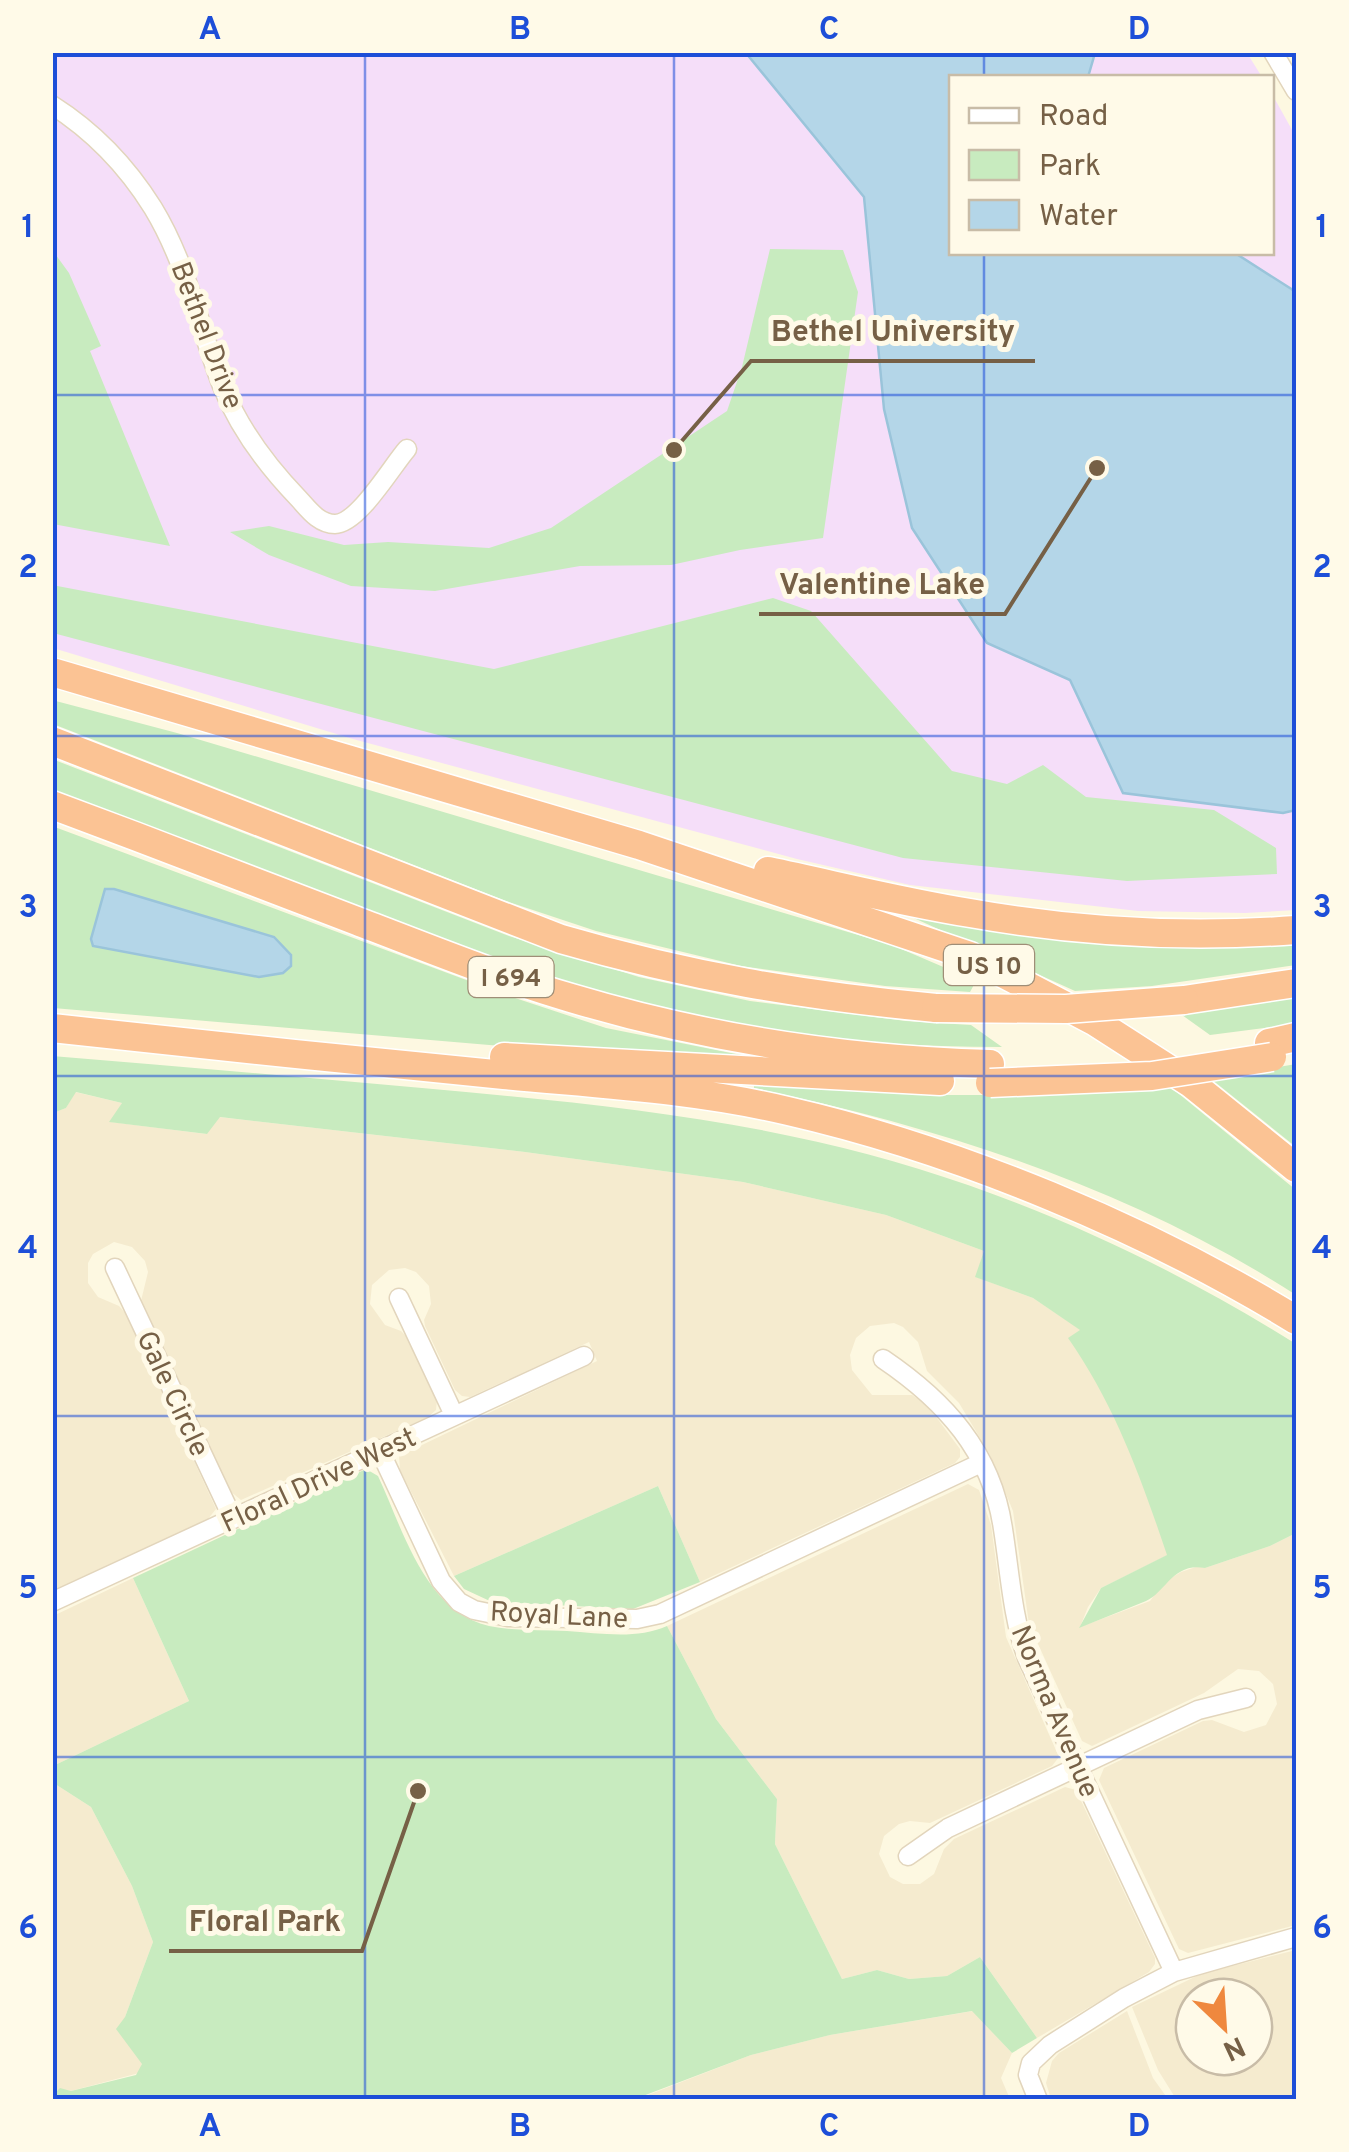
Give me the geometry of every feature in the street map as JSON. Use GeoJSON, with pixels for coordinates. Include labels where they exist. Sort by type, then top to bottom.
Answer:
{"type":"FeatureCollection","features":[{"type":"Feature","properties":{"kind":"highway","name":"US 10"},"geometry":{"type":"LineString","coordinates":[[60,676],[639,845],[970,956],[1033,986],[1192,1084],[1296,1168]]}},
{"type":"Feature","properties":{"kind":"highway","name":"I 694"},"geometry":{"type":"LineString","coordinates":[[52,741],[561,939],[648,964],[780,991],[936,1008],[1066,1010],[1184,1000],[1296,983]]}},
{"type":"Feature","properties":{"kind":"highway","name":"I 694"},"geometry":{"type":"LineString","coordinates":[[52,805],[454,958],[570,998],[678,1026],[811,1051],[990,1074]]}},
{"type":"Feature","properties":{"kind":"highway"},"geometry":{"type":"LineString","coordinates":[[639,845],[918,904],[1019,920],[1150,933],[1296,930]]}},
{"type":"Feature","properties":{"kind":"highway"},"geometry":{"type":"LineString","coordinates":[[52,1028],[630,1088],[788,1111],[935,1154],[1045,1195],[1180,1256],[1296,1320]]}},
{"type":"Feature","properties":{"kind":"highway"},"geometry":{"type":"LineString","coordinates":[[153,1039],[850,1078],[990,1074],[1152,1076],[1284,1047]]}},
{"type":"Feature","properties":{"kind":"street"},"geometry":{"type":"LineString","coordinates":[[1273,52],[1296,91]]}},
{"type":"Feature","properties":{"kind":"street","name":"Bethel Drive"},"geometry":{"type":"LineString","coordinates":[[52,105],[98,141],[153,208],[190,284],[223,388],[275,474],[321,522],[334,525],[352,518],[407,449]]}},
{"type":"Feature","properties":{"kind":"street","name":"Gale Circle"},"geometry":{"type":"LineString","coordinates":[[115,1268],[232,1519]]}},
{"type":"Feature","properties":{"kind":"street"},"geometry":{"type":"LineString","coordinates":[[398,1298],[454,1415]]}},
{"type":"Feature","properties":{"kind":"street","name":"Floral Drive West"},"geometry":{"type":"LineString","coordinates":[[52,1602],[584,1356]]}},
{"type":"Feature","properties":{"kind":"street","name":"Norma Avenue"},"geometry":{"type":"LineString","coordinates":[[884,1359],[931,1393],[952,1416],[981,1463],[1003,1524],[1018,1634],[1174,1972]]}},
{"type":"Feature","properties":{"kind":"street","name":"Royal Lane"},"geometry":{"type":"LineString","coordinates":[[379,1449],[449,1594],[474,1610],[508,1617],[636,1619],[660,1614],[981,1463]]}},
{"type":"Feature","properties":{"kind":"street"},"geometry":{"type":"LineString","coordinates":[[908,1856],[948,1828],[1198,1710],[1246,1698]]}},
{"type":"Feature","properties":{"kind":"street"},"geometry":{"type":"LineString","coordinates":[[1038,2100],[1028,2075],[1031,2063],[1050,2045],[1124,1998],[1174,1972],[1296,1937]]}},
{"type":"Feature","properties":{"kind":"shaded area"},"geometry":{"type":"Polygon","coordinates":[[[52,53],[1247,53],[1261,75],[949,75],[949,255],[1274,255],[1274,98],[1296,137],[1296,910],[1138,911],[910,885],[797,859],[353,739],[53,648],[52,53]]]}},
{"type":"Feature","properties":{"kind":"shaded area"},"geometry":{"type":"Polygon","coordinates":[[[75,1092],[122,1103],[111,1122],[206,1134],[219,1117],[743,1182],[886,1215],[984,1251],[976,1277],[1033,1298],[1081,1330],[1069,1339],[1092,1371],[1132,1453],[1168,1555],[1101,1588],[1080,1627],[1150,1601],[1164,1582],[1181,1572],[1270,1546],[1296,1533],[1296,1925],[1188,1953],[1179,1949],[1099,1780],[1104,1768],[1203,1721],[1212,1720],[1244,1732],[1266,1725],[1277,1704],[1273,1684],[1259,1671],[1238,1669],[1204,1693],[1092,1746],[1082,1741],[1029,1624],[1013,1511],[989,1453],[959,1403],[927,1371],[918,1342],[894,1323],[870,1326],[856,1338],[850,1355],[852,1370],[872,1395],[912,1395],[928,1406],[960,1449],[955,1463],[700,1582],[658,1486],[454,1576],[400,1470],[399,1456],[597,1361],[589,1342],[470,1397],[462,1396],[455,1390],[425,1326],[431,1304],[429,1286],[416,1272],[405,1268],[389,1270],[372,1285],[370,1304],[385,1325],[401,1331],[410,1340],[437,1400],[436,1410],[428,1417],[241,1500],[230,1491],[141,1301],[148,1272],[145,1261],[132,1247],[114,1242],[93,1254],[88,1263],[88,1283],[98,1297],[119,1306],[127,1315],[216,1509],[208,1519],[53,1591],[52,1113],[66,1108],[75,1092]]]}},
{"type":"Feature","properties":{"kind":"shaded area"},"geometry":{"type":"Polygon","coordinates":[[[968,1484],[979,1490],[991,1525],[1006,1637],[1059,1757],[1052,1766],[930,1823],[899,1824],[884,1836],[879,1854],[890,1877],[903,1884],[920,1884],[934,1874],[944,1849],[954,1839],[1065,1787],[1076,1790],[1155,1964],[1149,1972],[1037,2038],[980,1957],[947,1976],[909,1979],[877,1970],[842,1979],[775,1844],[777,1799],[716,1719],[667,1626],[968,1484]]]}},
{"type":"Feature","properties":{"kind":"shaded area"},"geometry":{"type":"Polygon","coordinates":[[[133,1578],[189,1701],[53,1766],[53,1616],[133,1578]]]}},
{"type":"Feature","properties":{"kind":"shaded area"},"geometry":{"type":"Polygon","coordinates":[[[52,1782],[91,1807],[132,1886],[153,1942],[125,2017],[142,2064],[139,2073],[71,2091],[60,2089],[53,2095],[52,1782]]]}},
{"type":"Feature","properties":{"kind":"shaded area"},"geometry":{"type":"Polygon","coordinates":[[[1296,1950],[1296,2099],[1176,2099],[1158,2070],[1132,2007],[1174,1987],[1174,2077],[1274,2077],[1274,1977],[1195,1977],[1296,1950]]]}},
{"type":"Feature","properties":{"kind":"shaded area"},"geometry":{"type":"Polygon","coordinates":[[[973,2011],[1012,2053],[1001,2078],[1010,2099],[635,2100],[751,2055],[830,2035],[973,2011]]]}},
{"type":"Feature","properties":{"kind":"shaded area"},"geometry":{"type":"Polygon","coordinates":[[[1127,2011],[1153,2078],[1168,2099],[1051,2099],[1046,2083],[1052,2061],[1127,2011]]]}},
{"type":"Feature","properties":{"kind":"green space"},"geometry":{"type":"Polygon","coordinates":[[[770,249],[843,250],[858,292],[823,538],[671,565],[580,566],[435,591],[351,586],[269,555],[230,532],[269,526],[344,545],[388,542],[489,548],[551,528],[727,411],[742,367],[770,249]]]}},
{"type":"Feature","properties":{"kind":"green space"},"geometry":{"type":"Polygon","coordinates":[[[53,251],[69,273],[101,346],[90,351],[170,546],[53,524],[53,251]]]}},
{"type":"Feature","properties":{"kind":"green space"},"geometry":{"type":"Polygon","coordinates":[[[52,585],[494,669],[773,598],[811,611],[952,771],[1007,784],[1043,765],[1086,797],[1214,810],[1276,848],[1277,874],[1127,881],[903,858],[53,633],[52,585]]]}},
{"type":"Feature","properties":{"kind":"green space"},"geometry":{"type":"Polygon","coordinates":[[[52,700],[177,733],[892,945],[976,981],[970,992],[885,986],[741,966],[596,931],[506,901],[53,724],[52,700]]]}},
{"type":"Feature","properties":{"kind":"green space"},"geometry":{"type":"Polygon","coordinates":[[[52,759],[509,936],[639,977],[750,1001],[906,1021],[971,1025],[1002,1047],[877,1043],[795,1034],[713,1021],[593,991],[359,912],[53,791],[52,759]]]}},
{"type":"Feature","properties":{"kind":"green space"},"geometry":{"type":"Polygon","coordinates":[[[52,826],[512,997],[606,1028],[756,1058],[501,1046],[53,1008],[52,826]]]}},
{"type":"Feature","properties":{"kind":"green space"},"geometry":{"type":"Polygon","coordinates":[[[905,914],[1296,941],[1296,965],[1152,986],[1075,991],[905,914]]]}},
{"type":"Feature","properties":{"kind":"green space"},"geometry":{"type":"Polygon","coordinates":[[[1296,996],[1296,1024],[1210,1035],[1182,1015],[1296,996]]]}},
{"type":"Feature","properties":{"kind":"green space"},"geometry":{"type":"Polygon","coordinates":[[[52,1056],[571,1102],[671,1115],[818,1142],[944,1177],[1005,1199],[1126,1250],[1296,1344],[1296,1533],[1205,1568],[1185,1569],[1146,1601],[1079,1628],[1101,1588],[1167,1555],[1113,1416],[1068,1338],[1080,1330],[1033,1298],[975,1277],[984,1251],[886,1215],[743,1182],[220,1117],[207,1134],[109,1122],[122,1103],[76,1092],[66,1108],[53,1113],[52,1056]]]}},
{"type":"Feature","properties":{"kind":"green space"},"geometry":{"type":"Polygon","coordinates":[[[1296,1064],[1296,1147],[1211,1079],[1296,1064]]]}},
{"type":"Feature","properties":{"kind":"green space"},"geometry":{"type":"Polygon","coordinates":[[[754,1079],[937,1095],[1167,1084],[1296,1190],[1296,1295],[1233,1257],[1103,1193],[966,1143],[754,1088],[754,1079]]]}},
{"type":"Feature","properties":{"kind":"green space"},"geometry":{"type":"Polygon","coordinates":[[[366,1469],[378,1476],[407,1543],[432,1586],[467,1617],[499,1628],[605,1634],[643,1633],[667,1626],[716,1719],[777,1799],[775,1844],[842,1979],[877,1970],[909,1979],[947,1976],[980,1957],[1037,2038],[1012,2053],[972,2011],[830,2035],[751,2055],[635,2099],[53,2099],[60,2088],[71,2091],[136,2075],[142,2064],[116,2029],[125,2017],[153,1942],[132,1886],[91,1807],[52,1782],[53,1766],[189,1701],[133,1578],[366,1469]]]}},
{"type":"Feature","properties":{"kind":"green space"},"geometry":{"type":"Polygon","coordinates":[[[658,1486],[700,1582],[633,1609],[492,1602],[464,1589],[454,1576],[658,1486]]]}},
{"type":"Feature","properties":{"kind":"water"},"geometry":{"type":"Polygon","coordinates":[[[746,53],[1095,53],[1089,75],[949,75],[949,255],[1238,255],[1296,292],[1296,810],[1283,813],[1123,793],[1070,680],[987,643],[912,528],[884,409],[864,197],[746,53]]]}},
{"type":"Feature","properties":{"kind":"water"},"geometry":{"type":"Polygon","coordinates":[[[105,889],[274,937],[291,955],[291,966],[283,973],[259,977],[93,946],[91,939],[105,889]]]}},
{"type":"Feature","properties":{"kind":"place","name":"Bethel University"},"geometry":{"type":"Point","coordinates":[674,450]}},
{"type":"Feature","properties":{"kind":"place","name":"Valentine Lake"},"geometry":{"type":"Point","coordinates":[1097,468]}},
{"type":"Feature","properties":{"kind":"place","name":"Floral Park"},"geometry":{"type":"Point","coordinates":[418,1791]}}]}
